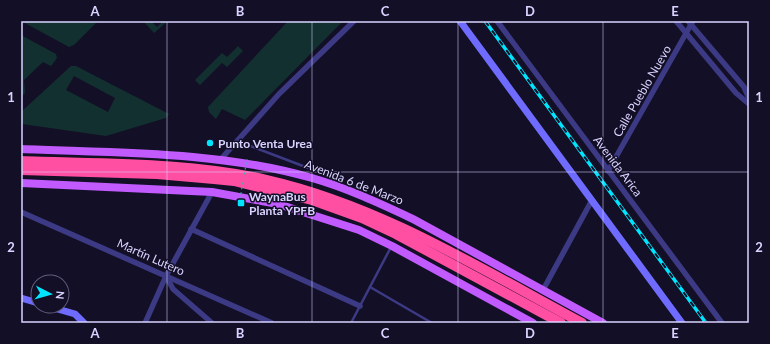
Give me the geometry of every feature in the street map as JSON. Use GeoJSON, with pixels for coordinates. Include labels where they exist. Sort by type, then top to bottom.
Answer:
{"type":"FeatureCollection","features":[{"type":"Feature","properties":{"kind":"highway","name":"Avenida 6 de Marzo"},"geometry":{"type":"LineString","coordinates":[[21,161],[157,166],[206,171],[266,180],[317,193],[367,211],[409,231],[582,323]]}},
{"type":"Feature","properties":{"kind":"highway"},"geometry":{"type":"LineString","coordinates":[[21,170],[157,174],[214,179],[241,183],[312,200],[362,218],[396,234],[562,323]]}},
{"type":"Feature","properties":{"kind":"main road"},"geometry":{"type":"LineString","coordinates":[[460,21],[682,323]]}},
{"type":"Feature","properties":{"kind":"main road","name":"Avenida 6 de Marzo"},"geometry":{"type":"LineString","coordinates":[[21,149],[221,159],[313,178],[356,194],[413,219],[603,323]]}},
{"type":"Feature","properties":{"kind":"main road"},"geometry":{"type":"LineString","coordinates":[[21,183],[212,192],[291,208],[359,230],[392,246],[533,323]]}},
{"type":"Feature","properties":{"kind":"main road"},"geometry":{"type":"LineString","coordinates":[[70,313],[75,314],[84,323]]}},
{"type":"Feature","properties":{"kind":"street"},"geometry":{"type":"LineString","coordinates":[[221,159],[279,94],[354,21]]}},
{"type":"Feature","properties":{"kind":"street","name":"Avenida Arica"},"geometry":{"type":"LineString","coordinates":[[497,21],[722,323]]}},
{"type":"Feature","properties":{"kind":"street"},"geometry":{"type":"LineString","coordinates":[[676,21],[736,93],[749,104]]}},
{"type":"Feature","properties":{"kind":"street"},"geometry":{"type":"LineString","coordinates":[[691,22],[744,87],[749,98]]}},
{"type":"Feature","properties":{"kind":"street","name":"Calle Pueblo Nuevo"},"geometry":{"type":"LineString","coordinates":[[608,171],[687,34],[691,22]]}},
{"type":"Feature","properties":{"kind":"street"},"geometry":{"type":"LineString","coordinates":[[146,323],[166,276],[212,192]]}},
{"type":"Feature","properties":{"kind":"street"},"geometry":{"type":"LineString","coordinates":[[543,290],[592,200]]}},
{"type":"Feature","properties":{"kind":"street","name":"Martín Lutero"},"geometry":{"type":"LineString","coordinates":[[21,212],[272,323]]}},
{"type":"Feature","properties":{"kind":"street"},"geometry":{"type":"LineString","coordinates":[[191,229],[360,306]]}},
{"type":"Feature","properties":{"kind":"street"},"geometry":{"type":"LineString","coordinates":[[166,276],[173,290],[211,323]]}},
{"type":"Feature","properties":{"kind":"lane"},"geometry":{"type":"LineString","coordinates":[[236,141],[324,174],[356,194]]}},
{"type":"Feature","properties":{"kind":"lane"},"geometry":{"type":"LineString","coordinates":[[351,323],[392,246]]}},
{"type":"Feature","properties":{"kind":"lane"},"geometry":{"type":"LineString","coordinates":[[370,287],[432,323]]}},
{"type":"Feature","properties":{"kind":"path"},"geometry":{"type":"LineString","coordinates":[[239,204],[247,159]]}},
{"type":"Feature","properties":{"kind":"green space"},"geometry":{"type":"Polygon","coordinates":[[[21,21],[98,21],[74,45],[69,47],[21,21]]]}},
{"type":"Feature","properties":{"kind":"green space"},"geometry":{"type":"Polygon","coordinates":[[[143,21],[151,21],[157,27],[163,21],[168,21],[154,33],[143,21]]]}},
{"type":"Feature","properties":{"kind":"green space"},"geometry":{"type":"Polygon","coordinates":[[[288,21],[343,21],[245,120],[222,109],[216,119],[209,112],[208,107],[288,21]]]}},
{"type":"Feature","properties":{"kind":"green space"},"geometry":{"type":"Polygon","coordinates":[[[21,35],[56,54],[57,58],[51,66],[43,62],[24,80],[25,93],[21,97],[21,35]]]}},
{"type":"Feature","properties":{"kind":"green space"},"geometry":{"type":"Polygon","coordinates":[[[238,46],[243,51],[227,67],[222,63],[200,85],[195,80],[222,53],[227,57],[238,46]]]}},
{"type":"Feature","properties":{"kind":"green space"},"geometry":{"type":"Polygon","coordinates":[[[71,66],[76,66],[169,114],[166,118],[106,136],[22,124],[21,112],[71,66]],[[74,76],[66,90],[108,112],[115,98],[74,76]]]}},
{"type":"Feature","properties":{"kind":"railway"},"geometry":{"type":"LineString","coordinates":[[485,21],[706,323]]}},
{"type":"Feature","properties":{"kind":"place","name":"Punto Venta Urea"},"geometry":{"type":"Point","coordinates":[210,143]}},
{"type":"Feature","properties":{"kind":"place","name":"WaynaBus Planta YPFB"},"geometry":{"type":"Point","coordinates":[241,203]}}]}
